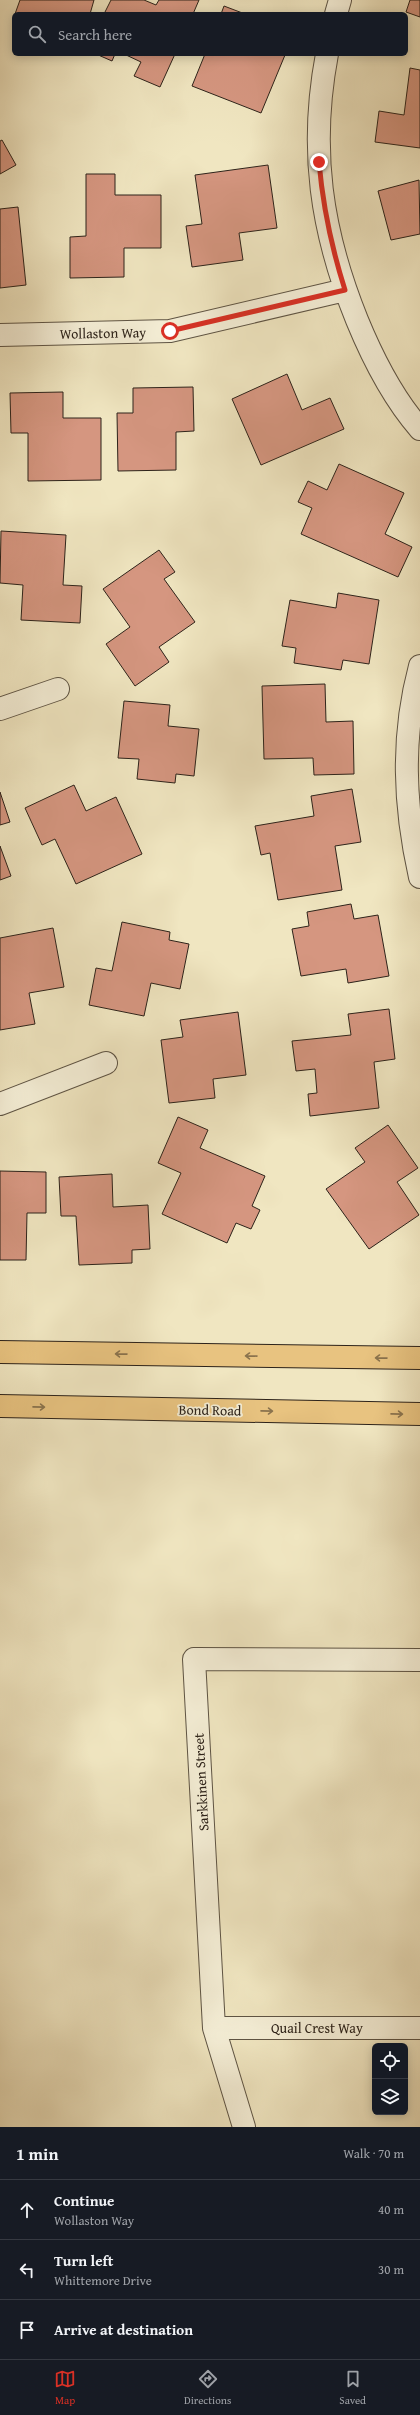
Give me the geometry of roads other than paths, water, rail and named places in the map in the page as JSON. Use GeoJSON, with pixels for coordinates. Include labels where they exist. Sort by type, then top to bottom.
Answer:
{"type":"FeatureCollection","features":[{"type":"Feature","properties":{"kind":"main road"},"geometry":{"type":"LineString","coordinates":[[0,1352],[420,1358]]}},
{"type":"Feature","properties":{"kind":"main road","name":"Bond Road"},"geometry":{"type":"LineString","coordinates":[[0,1406],[420,1414]]}},
{"type":"Feature","properties":{"kind":"street"},"geometry":{"type":"LineString","coordinates":[[337,12],[340,0]]}},
{"type":"Feature","properties":{"kind":"street"},"geometry":{"type":"LineString","coordinates":[[326,56],[318,122],[319,169],[322,202],[330,242],[345,290],[372,356],[391,391],[420,429]]}},
{"type":"Feature","properties":{"kind":"street","name":"Wollaston Way"},"geometry":{"type":"LineString","coordinates":[[0,336],[170,331],[345,290]]}},
{"type":"Feature","properties":{"kind":"street"},"geometry":{"type":"LineString","coordinates":[[420,666],[409,719],[406,786],[409,820],[420,877]]}},
{"type":"Feature","properties":{"kind":"street"},"geometry":{"type":"LineString","coordinates":[[0,709],[58,690]]}},
{"type":"Feature","properties":{"kind":"street"},"geometry":{"type":"LineString","coordinates":[[0,1104],[106,1063]]}},
{"type":"Feature","properties":{"kind":"street","name":"Sarkkinen Street"},"geometry":{"type":"LineString","coordinates":[[244,2127],[214,2028],[194,1659],[420,1660]]}},
{"type":"Feature","properties":{"kind":"street","name":"Quail Crest Way"},"geometry":{"type":"LineString","coordinates":[[214,2028],[420,2028]]}}]}
